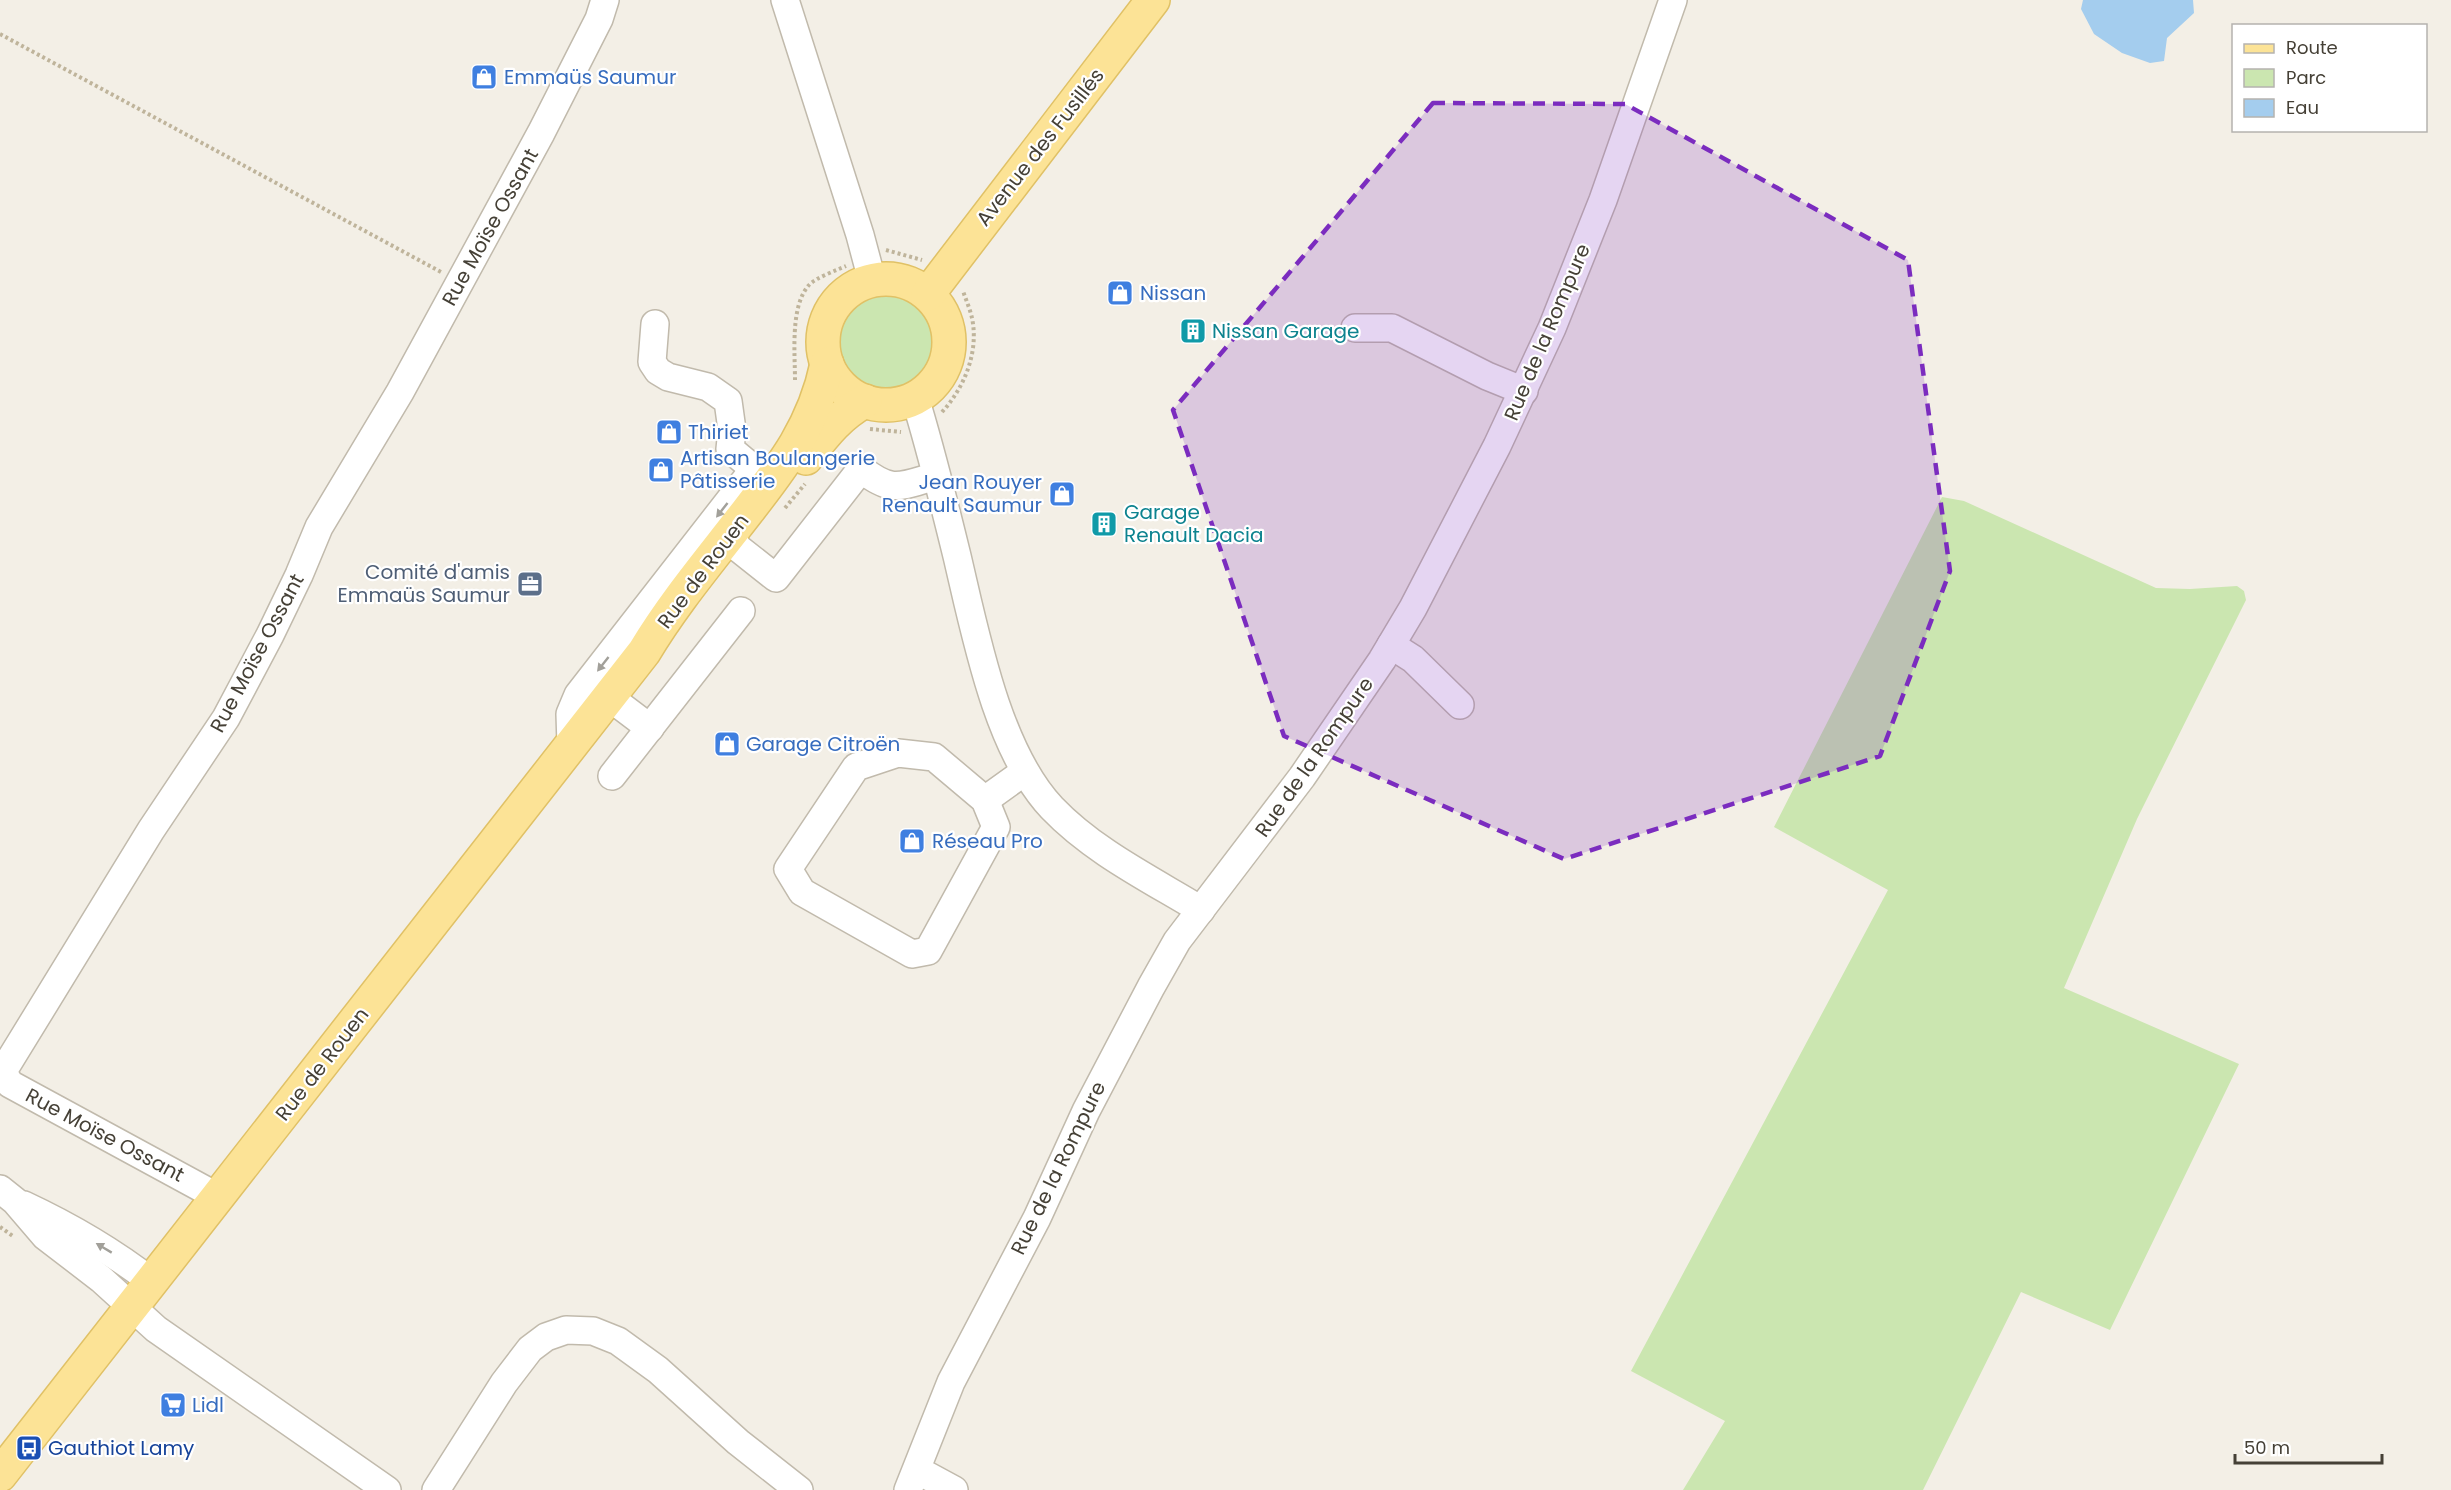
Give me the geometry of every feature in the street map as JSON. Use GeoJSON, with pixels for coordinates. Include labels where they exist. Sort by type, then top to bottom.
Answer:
{"type":"FeatureCollection","features":[{"type":"Feature","properties":{"kind":"main road","name":"Avenue des Fusillés"},"geometry":{"type":"LineString","coordinates":[[936,284],[1153,0]]}},
{"type":"Feature","properties":{"kind":"main road"},"geometry":{"type":"LineString","coordinates":[[869,268],[892,279],[912,284],[936,284],[940,308],[947,324],[949,350],[940,374],[929,388],[919,412],[899,404],[882,405],[865,401],[849,393],[836,380],[827,364],[823,337],[828,317],[838,300],[854,287],[869,268]]}},
{"type":"Feature","properties":{"kind":"main road","name":"Rue de Rouen"},"geometry":{"type":"LineString","coordinates":[[0,1475],[644,652],[681,621],[734,541],[827,411],[827,364]]}},
{"type":"Feature","properties":{"kind":"main road","name":"Rue de Rouen"},"geometry":{"type":"LineString","coordinates":[[734,541],[768,468],[799,441],[827,411],[850,409],[865,401]]}},
{"type":"Feature","properties":{"kind":"street","name":"Rue Moïse Ossant"},"geometry":{"type":"LineString","coordinates":[[218,1197],[10,1084],[4,1076],[5,1068],[151,830],[182,787],[226,718],[270,635],[299,575],[319,526],[400,392],[542,133],[599,19],[605,0]]}},
{"type":"Feature","properties":{"kind":"street"},"geometry":{"type":"LineString","coordinates":[[784,0],[869,268]]}},
{"type":"Feature","properties":{"kind":"street","name":"Rue de la Rompure"},"geometry":{"type":"LineString","coordinates":[[913,1480],[951,1382],[1037,1218],[1091,1100],[1150,987],[1177,941],[1302,777],[1391,645],[1453,532],[1524,391],[1552,328],[1604,200],[1673,0]]}},
{"type":"Feature","properties":{"kind":"street"},"geometry":{"type":"LineString","coordinates":[[571,746],[570,714],[578,695],[768,468],[730,449],[732,430],[728,401],[708,387],[668,377],[658,371],[652,362],[655,324]]}},
{"type":"Feature","properties":{"kind":"street"},"geometry":{"type":"LineString","coordinates":[[1355,328],[1392,328],[1487,376],[1524,391]]}},
{"type":"Feature","properties":{"kind":"street"},"geometry":{"type":"LineString","coordinates":[[919,412],[979,650],[1009,737],[1024,772],[1051,807],[1086,839],[1201,910]]}},
{"type":"Feature","properties":{"kind":"street"},"geometry":{"type":"LineString","coordinates":[[734,541],[776,578],[861,469],[879,483],[894,486],[936,476]]}},
{"type":"Feature","properties":{"kind":"street"},"geometry":{"type":"LineString","coordinates":[[612,776],[741,611]]}},
{"type":"Feature","properties":{"kind":"street"},"geometry":{"type":"LineString","coordinates":[[1391,645],[1413,659],[1460,705]]}},
{"type":"Feature","properties":{"kind":"street"},"geometry":{"type":"LineString","coordinates":[[609,697],[650,728]]}},
{"type":"Feature","properties":{"kind":"street"},"geometry":{"type":"LineString","coordinates":[[898,753],[934,757],[985,801],[996,827],[928,951],[912,954],[802,892],[788,869],[856,767],[867,763],[898,753]]}},
{"type":"Feature","properties":{"kind":"street"},"geometry":{"type":"LineString","coordinates":[[985,801],[1024,772]]}},
{"type":"Feature","properties":{"kind":"street"},"geometry":{"type":"LineString","coordinates":[[7,1195],[65,1225],[115,1255],[152,1282]]}},
{"type":"Feature","properties":{"kind":"street"},"geometry":{"type":"LineString","coordinates":[[7,1195],[45,1236],[101,1279],[131,1308],[164,1334],[387,1490]]}},
{"type":"Feature","properties":{"kind":"street"},"geometry":{"type":"LineString","coordinates":[[436,1490],[504,1383],[530,1349],[546,1337],[566,1330],[593,1331],[618,1341],[658,1370],[738,1442],[799,1490]]}},
{"type":"Feature","properties":{"kind":"street"},"geometry":{"type":"LineString","coordinates":[[913,1480],[954,1490]]}},
{"type":"Feature","properties":{"kind":"path"},"geometry":{"type":"LineString","coordinates":[[0,34],[460,282]]}},
{"type":"Feature","properties":{"kind":"path"},"geometry":{"type":"LineString","coordinates":[[888,250],[924,261],[936,284],[961,286],[972,318],[973,348],[966,375],[952,401],[939,416],[919,412],[899,432],[849,429],[795,388],[794,335],[797,310],[809,284],[869,268],[888,250]]}},
{"type":"Feature","properties":{"kind":"highlighted area"},"geometry":{"type":"Polygon","coordinates":[[[1433,103],[1625,104],[1908,260],[1950,571],[1880,756],[1564,859],[1284,736],[1173,410],[1433,103]]]}},
{"type":"Feature","properties":{"kind":"green space"},"geometry":{"type":"Polygon","coordinates":[[[886,295],[904,299],[919,309],[929,324],[933,342],[929,360],[919,375],[904,385],[886,389],[868,385],[853,375],[843,360],[839,342],[843,324],[853,309],[868,299],[886,295]]]}},
{"type":"Feature","properties":{"kind":"green space"},"geometry":{"type":"Polygon","coordinates":[[[1942,497],[1964,501],[2156,588],[2190,589],[2237,586],[2244,591],[2246,600],[2137,819],[2064,988],[2239,1064],[2110,1330],[2021,1292],[1923,1490],[1683,1490],[1725,1421],[1631,1371],[1888,890],[1774,827],[1942,497]]]}},
{"type":"Feature","properties":{"kind":"water"},"geometry":{"type":"Polygon","coordinates":[[[2083,0],[2193,0],[2194,13],[2167,38],[2164,61],[2150,63],[2122,53],[2094,34],[2081,9],[2083,0]]]}},
{"type":"Feature","properties":{"kind":"place","name":"Emmaüs Saumur"},"geometry":{"type":"Point","coordinates":[484,77]}},
{"type":"Feature","properties":{"kind":"place","name":"Nissan"},"geometry":{"type":"Point","coordinates":[1120,293]}},
{"type":"Feature","properties":{"kind":"place","name":"Nissan Garage"},"geometry":{"type":"Point","coordinates":[1193,331]}},
{"type":"Feature","properties":{"kind":"place","name":"Thiriet"},"geometry":{"type":"Point","coordinates":[669,432]}},
{"type":"Feature","properties":{"kind":"place","name":"Artisan Boulangerie Pâtisserie"},"geometry":{"type":"Point","coordinates":[661,470]}},
{"type":"Feature","properties":{"kind":"place","name":"Jean Rouyer Renault Saumur"},"geometry":{"type":"Point","coordinates":[1062,494]}},
{"type":"Feature","properties":{"kind":"place","name":"Garage Renault Dacia"},"geometry":{"type":"Point","coordinates":[1104,524]}},
{"type":"Feature","properties":{"kind":"place","name":"Comité d'amis Emmaüs Saumur"},"geometry":{"type":"Point","coordinates":[530,584]}},
{"type":"Feature","properties":{"kind":"place","name":"Garage Citroën"},"geometry":{"type":"Point","coordinates":[727,744]}},
{"type":"Feature","properties":{"kind":"place","name":"Réseau Pro"},"geometry":{"type":"Point","coordinates":[912,841]}},
{"type":"Feature","properties":{"kind":"place","name":"Lidl"},"geometry":{"type":"Point","coordinates":[173,1405]}},
{"type":"Feature","properties":{"kind":"place","name":"Gauthiot Lamy"},"geometry":{"type":"Point","coordinates":[29,1448]}}]}
